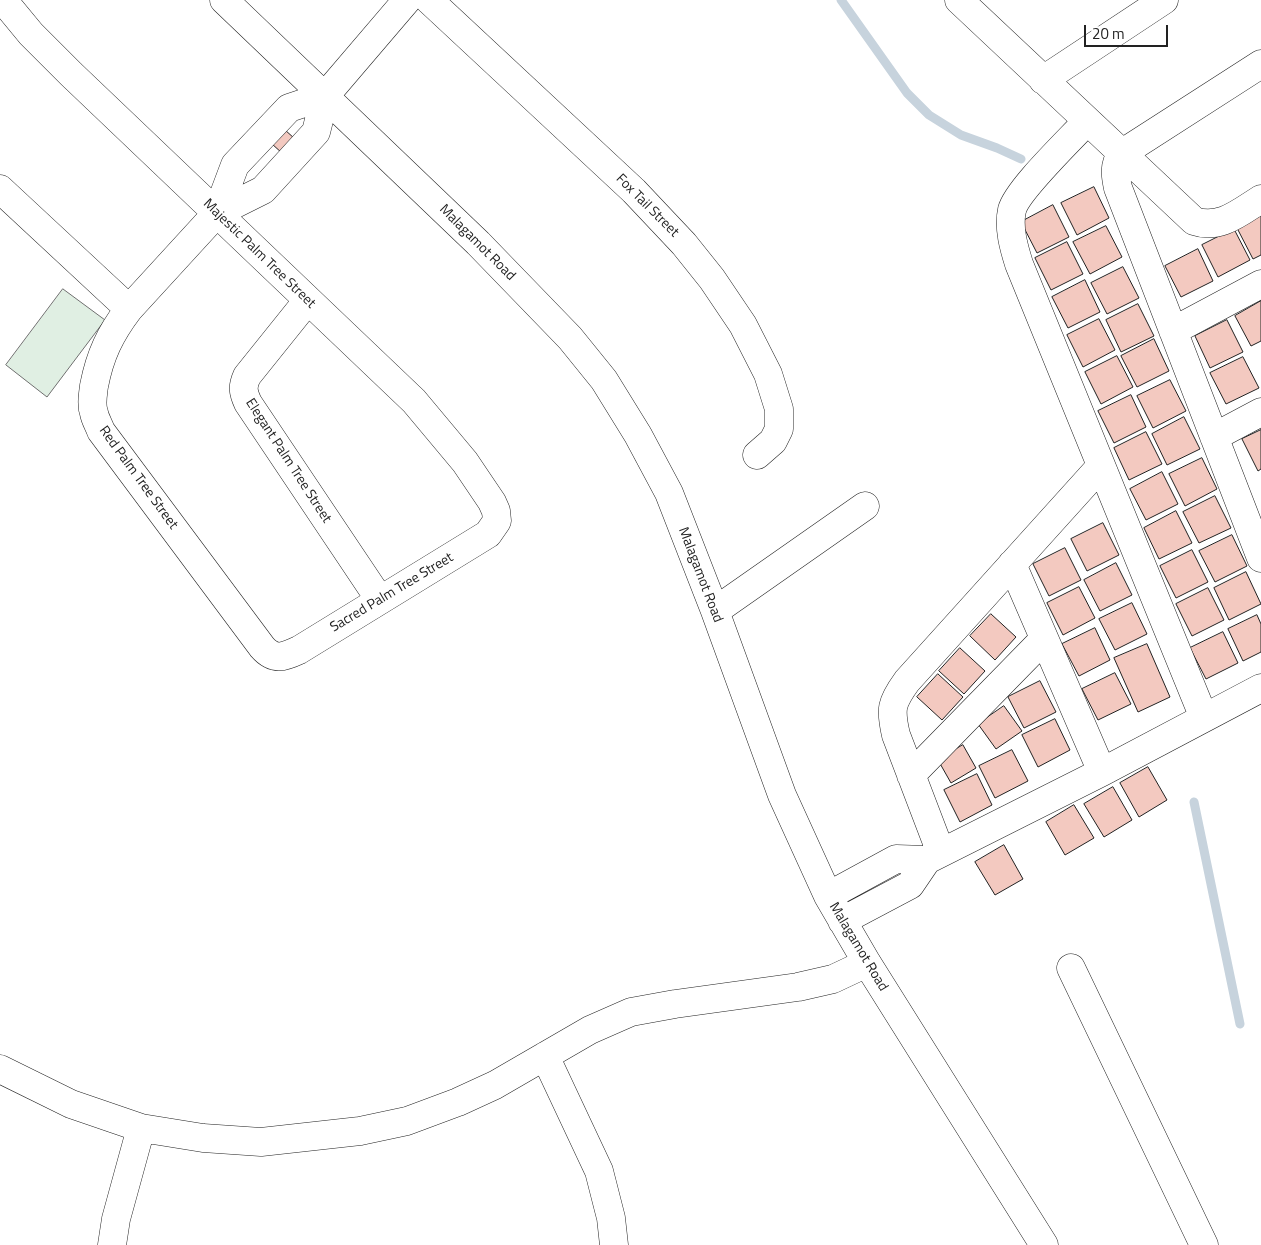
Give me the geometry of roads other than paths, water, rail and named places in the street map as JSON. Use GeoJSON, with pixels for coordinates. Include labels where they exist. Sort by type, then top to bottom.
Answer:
{"type":"FeatureCollection","features":[{"type":"Feature","properties":{"kind":"street","name":"Majestic Palm Tree Street"},"geometry":{"type":"LineString","coordinates":[[3,0],[31,34],[70,74],[414,401],[443,434],[482,484],[492,502],[497,520]]}},
{"type":"Feature","properties":{"kind":"street","name":"Malagamot Road"},"geometry":{"type":"LineString","coordinates":[[224,0],[522,288],[570,338],[604,380],[638,435],[669,493],[715,611],[782,795],[828,896],[867,963],[1044,1245]]}},
{"type":"Feature","properties":{"kind":"street","name":"Red Palm Tree Street"},"geometry":{"type":"LineString","coordinates":[[216,213],[263,190],[316,132],[325,96],[408,0]]}},
{"type":"Feature","properties":{"kind":"street","name":"Fox Tail Street"},"geometry":{"type":"LineString","coordinates":[[429,0],[634,191],[684,244],[712,279],[744,326],[768,374],[779,409],[779,429],[773,441],[757,455]]}},
{"type":"Feature","properties":{"kind":"street"},"geometry":{"type":"LineString","coordinates":[[960,0],[1194,221],[1205,225],[1216,224],[1230,218],[1261,199]]}},
{"type":"Feature","properties":{"kind":"street"},"geometry":{"type":"LineString","coordinates":[[1043,80],[1164,0]]}},
{"type":"Feature","properties":{"kind":"street"},"geometry":{"type":"LineString","coordinates":[[1260,550],[1173,331],[1118,188],[1115,174],[1116,163],[1121,154],[1261,64]]}},
{"type":"Feature","properties":{"kind":"street","name":"Red Palm Tree Street"},"geometry":{"type":"LineString","coordinates":[[281,656],[267,653],[262,647],[101,431],[93,412],[93,394],[104,348],[116,326],[129,309],[216,213],[235,165],[288,108],[325,96]]}},
{"type":"Feature","properties":{"kind":"street"},"geometry":{"type":"LineString","coordinates":[[1087,121],[1019,195],[1012,210],[1013,245],[1018,264],[1204,718]]}},
{"type":"Feature","properties":{"kind":"street"},"geometry":{"type":"LineString","coordinates":[[0,189],[129,309]]}},
{"type":"Feature","properties":{"kind":"street"},"geometry":{"type":"LineString","coordinates":[[1173,331],[1261,284]]}},
{"type":"Feature","properties":{"kind":"street","name":"Elegant Palm Tree Street"},"geometry":{"type":"LineString","coordinates":[[308,300],[247,376],[243,385],[243,393],[380,600]]}},
{"type":"Feature","properties":{"kind":"street"},"geometry":{"type":"LineString","coordinates":[[1214,437],[1261,412]]}},
{"type":"Feature","properties":{"kind":"street"},"geometry":{"type":"LineString","coordinates":[[934,857],[912,775],[896,734],[892,715],[895,697],[907,681],[1101,466]]}},
{"type":"Feature","properties":{"kind":"street"},"geometry":{"type":"LineString","coordinates":[[715,611],[865,506]]}},
{"type":"Feature","properties":{"kind":"street","name":"Sacred Palm Tree Street"},"geometry":{"type":"LineString","coordinates":[[281,656],[299,650],[488,534],[497,520]]}},
{"type":"Feature","properties":{"kind":"street"},"geometry":{"type":"LineString","coordinates":[[1012,564],[1102,772]]}},
{"type":"Feature","properties":{"kind":"street"},"geometry":{"type":"LineString","coordinates":[[912,775],[1044,638]]}},
{"type":"Feature","properties":{"kind":"street"},"geometry":{"type":"LineString","coordinates":[[842,921],[910,885],[934,857],[1102,772],[1261,688]]}},
{"type":"Feature","properties":{"kind":"street"},"geometry":{"type":"LineString","coordinates":[[828,896],[896,859],[934,857]]}},
{"type":"Feature","properties":{"kind":"street"},"geometry":{"type":"LineString","coordinates":[[0,1069],[71,1104],[141,1128],[204,1138],[261,1142],[360,1131],[407,1121],[458,1102],[495,1085],[590,1030],[631,1012],[798,987],[833,979],[867,963]]}},
{"type":"Feature","properties":{"kind":"street"},"geometry":{"type":"LineString","coordinates":[[1071,968],[1199,1243]]}},
{"type":"Feature","properties":{"kind":"street"},"geometry":{"type":"LineString","coordinates":[[546,1056],[598,1171],[611,1218],[614,1245]]}},
{"type":"Feature","properties":{"kind":"street"},"geometry":{"type":"LineString","coordinates":[[112,1245],[116,1219],[141,1128]]}},
{"type":"Feature","properties":{"kind":"waterway"},"geometry":{"type":"LineString","coordinates":[[841,0],[907,93],[929,115],[961,135],[1021,159]]}},
{"type":"Feature","properties":{"kind":"waterway"},"geometry":{"type":"LineString","coordinates":[[1194,802],[1240,1024]]}}]}
